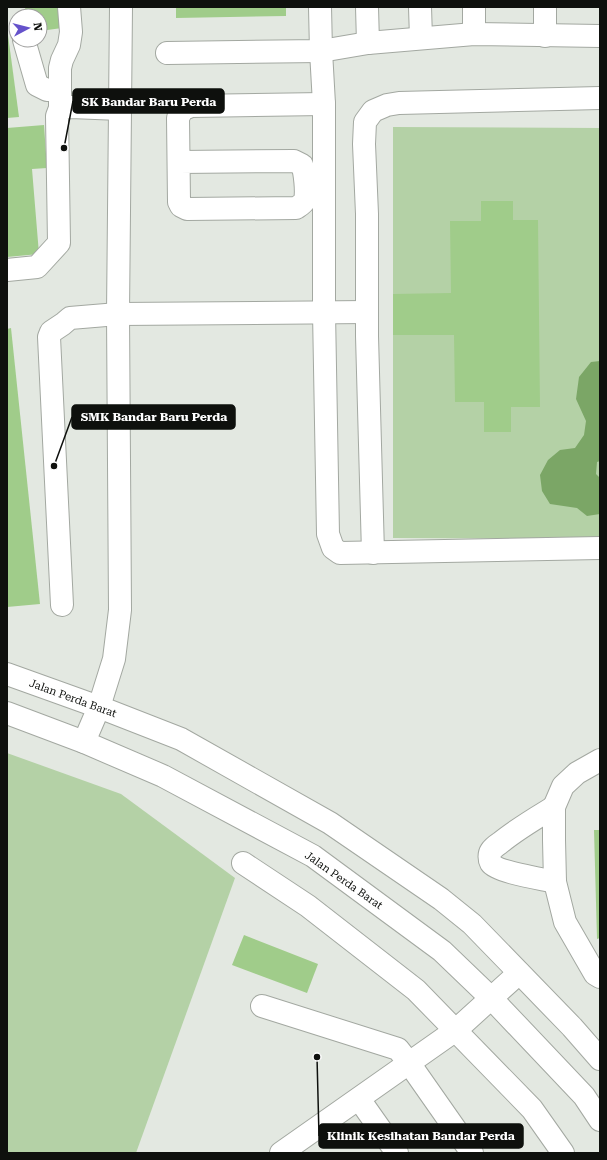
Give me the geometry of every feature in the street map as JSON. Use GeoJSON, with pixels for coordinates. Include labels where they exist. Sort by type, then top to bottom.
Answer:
{"type":"FeatureCollection","features":[{"type":"Feature","properties":{"kind":"street"},"geometry":{"type":"LineString","coordinates":[[7,270],[37,267],[58,243],[57,116],[60,99],[60,68],[69,45],[71,32],[69,7]]}},
{"type":"Feature","properties":{"kind":"street"},"geometry":{"type":"LineString","coordinates":[[84,742],[99,706],[114,659],[120,610],[118,314],[121,7]]}},
{"type":"Feature","properties":{"kind":"street"},"geometry":{"type":"LineString","coordinates":[[320,7],[324,104],[324,312],[328,534],[333,548],[340,553],[600,548]]}},
{"type":"Feature","properties":{"kind":"street"},"geometry":{"type":"LineString","coordinates":[[367,7],[368,43]]}},
{"type":"Feature","properties":{"kind":"street"},"geometry":{"type":"LineString","coordinates":[[420,7],[421,38]]}},
{"type":"Feature","properties":{"kind":"street"},"geometry":{"type":"LineString","coordinates":[[474,7],[474,34]]}},
{"type":"Feature","properties":{"kind":"street"},"geometry":{"type":"LineString","coordinates":[[545,7],[545,36]]}},
{"type":"Feature","properties":{"kind":"street"},"geometry":{"type":"LineString","coordinates":[[167,53],[321,51],[368,43],[474,34],[600,36]]}},
{"type":"Feature","properties":{"kind":"street"},"geometry":{"type":"LineString","coordinates":[[26,48],[37,85],[47,90],[71,107],[120,109]]}},
{"type":"Feature","properties":{"kind":"street"},"geometry":{"type":"LineString","coordinates":[[373,552],[367,312],[367,214],[364,144],[365,122],[373,110],[399,103],[600,98]]}},
{"type":"Feature","properties":{"kind":"street"},"geometry":{"type":"LineString","coordinates":[[179,162],[294,162],[302,165],[305,172],[305,199],[302,204],[296,208],[187,209],[181,206],[179,202],[178,118],[182,110],[191,106],[324,104]]}},
{"type":"Feature","properties":{"kind":"street"},"geometry":{"type":"LineString","coordinates":[[62,605],[49,337],[51,332],[70,318],[118,314],[367,312]]}},
{"type":"Feature","properties":{"kind":"street","name":"Jalan Perda Barat"},"geometry":{"type":"LineString","coordinates":[[7,674],[99,706],[181,739],[330,822],[441,899],[472,924],[600,1059]]}},
{"type":"Feature","properties":{"kind":"street","name":"Jalan Perda Barat"},"geometry":{"type":"LineString","coordinates":[[7,713],[84,742],[163,776],[313,856],[442,951],[492,999],[584,1096],[600,1120]]}},
{"type":"Feature","properties":{"kind":"street"},"geometry":{"type":"LineString","coordinates":[[600,760],[577,773],[563,786],[554,807],[555,882],[565,922],[595,974],[600,977]]}},
{"type":"Feature","properties":{"kind":"street"},"geometry":{"type":"LineString","coordinates":[[554,807],[505,839],[491,851],[489,857],[491,863],[495,866],[531,877],[555,882]]}},
{"type":"Feature","properties":{"kind":"street"},"geometry":{"type":"LineString","coordinates":[[243,863],[308,906],[416,990],[532,1109],[563,1153]]}},
{"type":"Feature","properties":{"kind":"street"},"geometry":{"type":"LineString","coordinates":[[281,1153],[456,1030],[519,973]]}},
{"type":"Feature","properties":{"kind":"street"},"geometry":{"type":"LineString","coordinates":[[262,1006],[398,1049],[472,1153]]}},
{"type":"Feature","properties":{"kind":"street"},"geometry":{"type":"LineString","coordinates":[[359,1098],[397,1153]]}},
{"type":"Feature","properties":{"kind":"shaded area"},"geometry":{"type":"Polygon","coordinates":[[[393,127],[600,128],[600,539],[393,538],[393,127]]]}},
{"type":"Feature","properties":{"kind":"shaded area"},"geometry":{"type":"Polygon","coordinates":[[[600,361],[600,461],[597,462],[596,474],[600,478],[600,514],[587,516],[577,508],[550,504],[542,491],[540,475],[548,460],[560,450],[575,448],[584,435],[586,421],[576,399],[579,377],[591,362],[600,361]]]}},
{"type":"Feature","properties":{"kind":"shaded area"},"geometry":{"type":"Polygon","coordinates":[[[7,753],[121,794],[235,878],[136,1153],[7,1153],[7,753]]]}},
{"type":"Feature","properties":{"kind":"building"},"geometry":{"type":"Polygon","coordinates":[[[59,7],[62,28],[48,30],[48,8],[25,8],[59,7]]]}},
{"type":"Feature","properties":{"kind":"building"},"geometry":{"type":"Polygon","coordinates":[[[176,7],[286,7],[286,16],[176,18],[176,7]]]}},
{"type":"Feature","properties":{"kind":"building"},"geometry":{"type":"Polygon","coordinates":[[[8,35],[8,48],[10,48],[19,117],[7,118],[8,35]]]}},
{"type":"Feature","properties":{"kind":"building"},"geometry":{"type":"Polygon","coordinates":[[[44,125],[47,168],[32,169],[39,254],[7,257],[7,128],[44,125]]]}},
{"type":"Feature","properties":{"kind":"building"},"geometry":{"type":"Polygon","coordinates":[[[481,201],[513,201],[513,220],[538,220],[540,407],[511,407],[511,432],[484,432],[484,402],[455,402],[454,335],[393,335],[393,294],[451,293],[450,221],[481,221],[481,201]]]}},
{"type":"Feature","properties":{"kind":"building"},"geometry":{"type":"Polygon","coordinates":[[[11,328],[40,604],[7,607],[7,329],[11,328]]]}},
{"type":"Feature","properties":{"kind":"building"},"geometry":{"type":"Polygon","coordinates":[[[594,830],[600,830],[600,938],[597,939],[594,830]]]}},
{"type":"Feature","properties":{"kind":"building"},"geometry":{"type":"Polygon","coordinates":[[[244,935],[318,964],[307,993],[232,965],[244,935]]]}},
{"type":"Feature","properties":{"kind":"place","name":"SK Bandar Baru Perda"},"geometry":{"type":"Point","coordinates":[64,148]}},
{"type":"Feature","properties":{"kind":"place","name":"SMK Bandar Baru Perda"},"geometry":{"type":"Point","coordinates":[54,466]}},
{"type":"Feature","properties":{"kind":"place","name":"Klinik Kesihatan Bandar Perda"},"geometry":{"type":"Point","coordinates":[317,1057]}}]}
